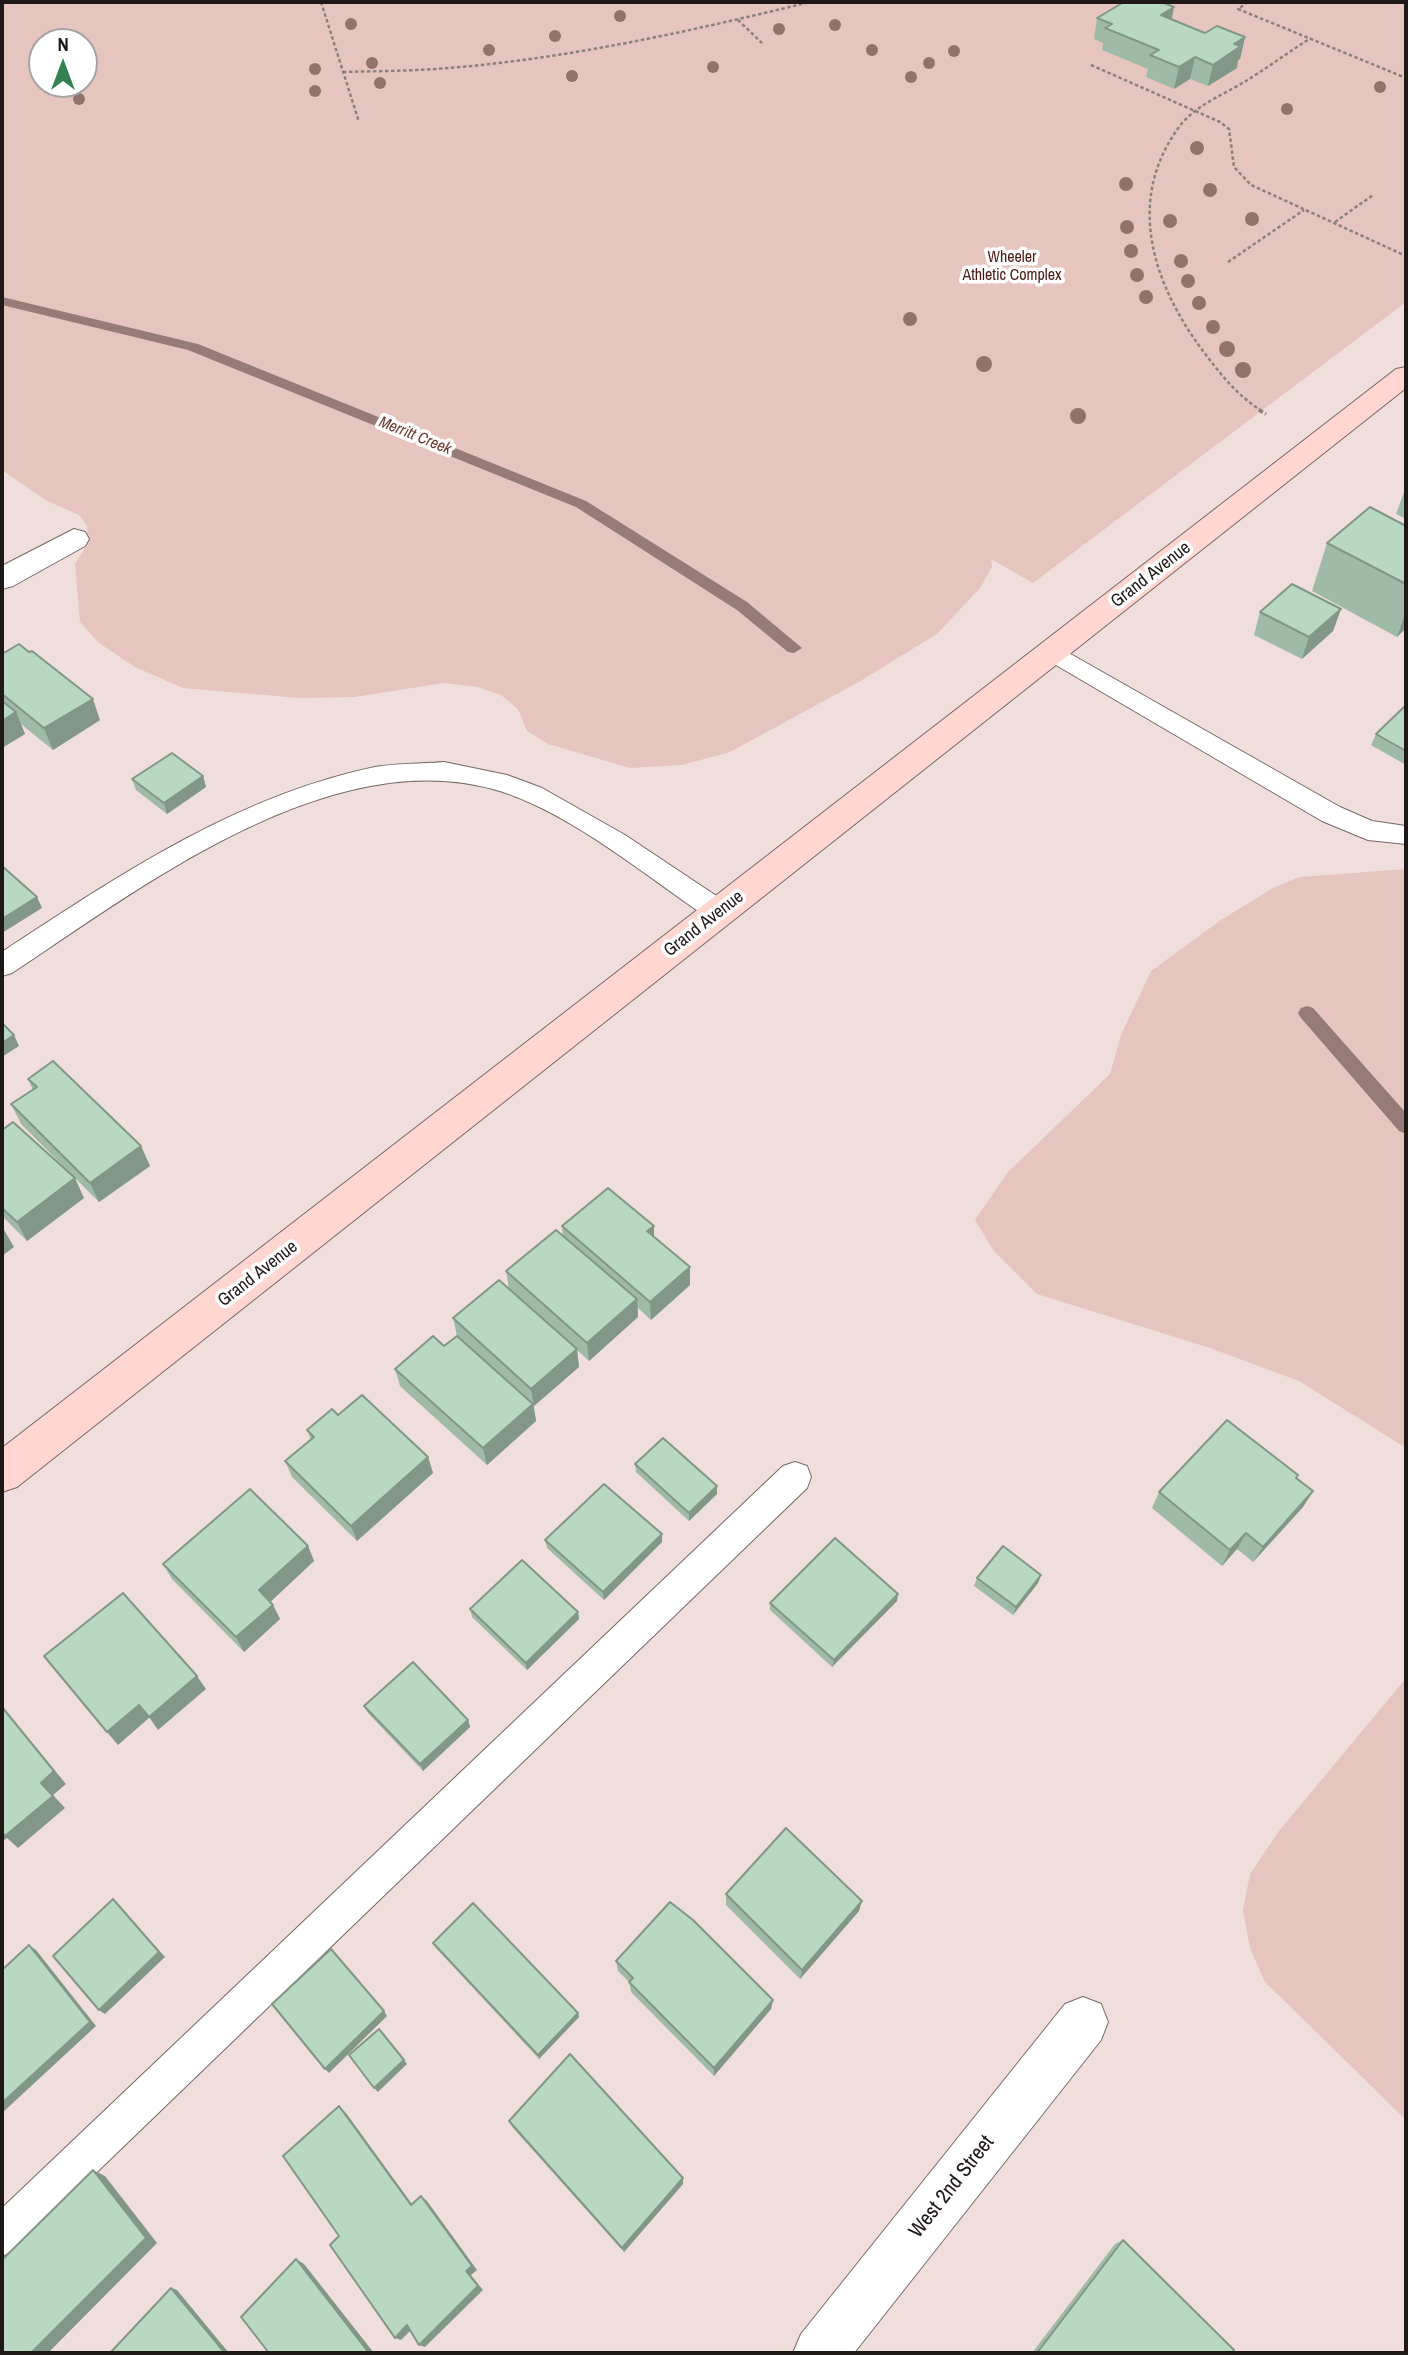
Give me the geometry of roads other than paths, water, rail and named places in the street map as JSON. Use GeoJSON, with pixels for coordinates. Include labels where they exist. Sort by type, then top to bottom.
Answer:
{"type":"FeatureCollection","features":[{"type":"Feature","properties":{"kind":"main road","name":"Grand Avenue"},"geometry":{"type":"LineString","coordinates":[[2,1473],[1406,375]]}},
{"type":"Feature","properties":{"kind":"street"},"geometry":{"type":"LineString","coordinates":[[2,579],[74,539]]}},
{"type":"Feature","properties":{"kind":"street","name":"West 2nd Street"},"geometry":{"type":"LineString","coordinates":[[820,2353],[1083,2022]]}},
{"type":"Feature","properties":{"kind":"lane"},"geometry":{"type":"LineString","coordinates":[[1054,652],[1331,814],[1368,830],[1406,835]]}},
{"type":"Feature","properties":{"kind":"lane"},"geometry":{"type":"LineString","coordinates":[[2,966],[144,873],[239,821],[330,788],[421,770],[464,774],[507,784],[564,812],[720,912]]}},
{"type":"Feature","properties":{"kind":"lane"},"geometry":{"type":"LineString","coordinates":[[2,2236],[795,1477]]}},
{"type":"Feature","properties":{"kind":"waterway","name":"Merritt Creek"},"geometry":{"type":"LineString","coordinates":[[2,301],[193,347],[581,504],[742,606],[794,648]]}},
{"type":"Feature","properties":{"kind":"waterway","name":"Merritt Creek"},"geometry":{"type":"LineString","coordinates":[[1307,1013],[1406,1126]]}},
{"type":"Feature","properties":{"kind":"park label","name":"Wheeler Athletic Complex"},"geometry":{"type":"Point","coordinates":[1012,267]}}]}
